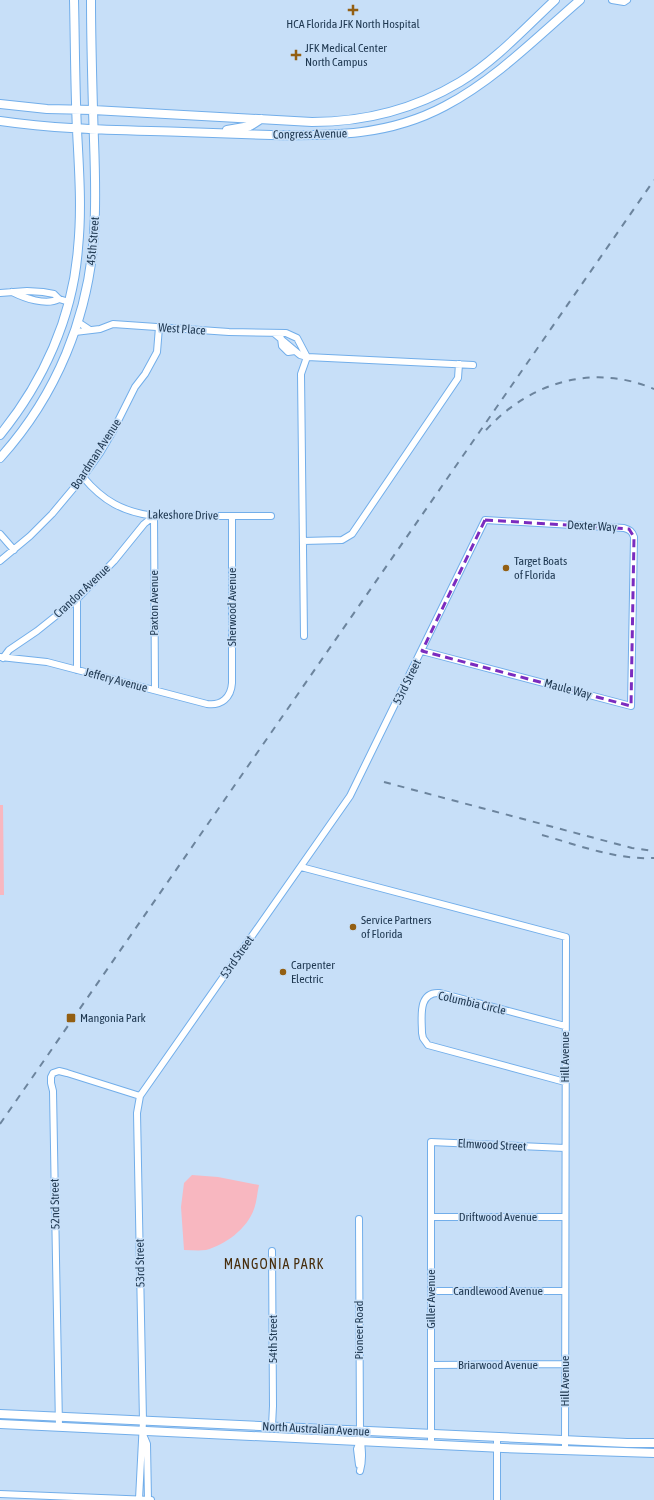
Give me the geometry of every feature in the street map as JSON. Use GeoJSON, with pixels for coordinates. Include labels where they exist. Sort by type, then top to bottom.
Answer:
{"type":"FeatureCollection","features":[{"type":"Feature","properties":{"kind":"main road","name":"45th Street"},"geometry":{"type":"LineString","coordinates":[[0,435],[37,383],[56,341],[69,302],[76,268],[79,240],[80,188],[74,0]]}},
{"type":"Feature","properties":{"kind":"main road","name":"45th Street"},"geometry":{"type":"LineString","coordinates":[[0,458],[26,427],[51,388],[75,332],[87,291],[94,234],[96,188],[91,0]]}},
{"type":"Feature","properties":{"kind":"main road","name":"Congress Avenue"},"geometry":{"type":"LineString","coordinates":[[0,104],[46,109],[93,110],[312,122],[350,120],[388,113],[425,100],[461,82],[493,57],[555,0]]}},
{"type":"Feature","properties":{"kind":"main road","name":"Congress Avenue"},"geometry":{"type":"LineString","coordinates":[[0,121],[77,129],[213,133],[332,136],[372,131],[410,121],[445,106],[484,82],[580,0]]}},
{"type":"Feature","properties":{"kind":"main road"},"geometry":{"type":"LineString","coordinates":[[213,133],[250,126],[261,119]]}},
{"type":"Feature","properties":{"kind":"main road"},"geometry":{"type":"LineString","coordinates":[[69,302],[77,311],[79,321]]}},
{"type":"Feature","properties":{"kind":"main road","name":"North Australian Avenue"},"geometry":{"type":"LineString","coordinates":[[0,1414],[633,1444],[654,1443]]}},
{"type":"Feature","properties":{"kind":"main road","name":"North Australian Avenue"},"geometry":{"type":"LineString","coordinates":[[0,1424],[432,1445],[654,1453]]}},
{"type":"Feature","properties":{"kind":"street"},"geometry":{"type":"LineString","coordinates":[[612,0],[624,2],[627,0]]}},
{"type":"Feature","properties":{"kind":"street"},"geometry":{"type":"LineString","coordinates":[[0,293],[10,292],[27,299],[53,302],[59,299],[69,302]]}},
{"type":"Feature","properties":{"kind":"street"},"geometry":{"type":"LineString","coordinates":[[79,321],[90,330]]}},
{"type":"Feature","properties":{"kind":"street","name":"West Place"},"geometry":{"type":"LineString","coordinates":[[75,332],[100,330],[113,324],[275,334],[286,333],[297,338],[307,357]]}},
{"type":"Feature","properties":{"kind":"street","name":"Boardman Avenue"},"geometry":{"type":"LineString","coordinates":[[0,561],[14,550],[52,514],[83,477],[113,431],[135,387],[145,374],[157,352],[159,327]]}},
{"type":"Feature","properties":{"kind":"street"},"geometry":{"type":"LineString","coordinates":[[275,334],[281,338],[282,346],[288,352],[295,351],[300,355],[307,357],[473,365]]}},
{"type":"Feature","properties":{"kind":"street"},"geometry":{"type":"LineString","coordinates":[[304,636],[301,374],[307,357]]}},
{"type":"Feature","properties":{"kind":"street"},"geometry":{"type":"LineString","coordinates":[[303,541],[342,540],[352,534],[458,378],[459,364]]}},
{"type":"Feature","properties":{"kind":"street","name":"Lakeshore Drive"},"geometry":{"type":"LineString","coordinates":[[83,477],[97,493],[119,507],[139,514],[154,516],[271,516]]}},
{"type":"Feature","properties":{"kind":"street","name":"Crandon Avenue"},"geometry":{"type":"LineString","coordinates":[[1,657],[37,631],[77,598],[114,561],[144,524],[154,516]]}},
{"type":"Feature","properties":{"kind":"street","name":"Paxton Avenue"},"geometry":{"type":"LineString","coordinates":[[154,516],[155,690]]}},
{"type":"Feature","properties":{"kind":"street","name":"Sherwood Avenue"},"geometry":{"type":"LineString","coordinates":[[228,697],[232,684],[232,516]]}},
{"type":"Feature","properties":{"kind":"street","name":"Dexter Way"},"geometry":{"type":"LineString","coordinates":[[486,520],[624,528],[630,530],[634,538],[632,621]]}},
{"type":"Feature","properties":{"kind":"street","name":"53rd Street"},"geometry":{"type":"LineString","coordinates":[[140,1500],[143,1421],[137,1113],[140,1096],[350,796],[486,520]]}},
{"type":"Feature","properties":{"kind":"street"},"geometry":{"type":"LineString","coordinates":[[0,534],[14,550]]}},
{"type":"Feature","properties":{"kind":"street"},"geometry":{"type":"LineString","coordinates":[[77,598],[77,670]]}},
{"type":"Feature","properties":{"kind":"street","name":"Maule Way"},"geometry":{"type":"LineString","coordinates":[[422,651],[631,706],[632,621]]}},
{"type":"Feature","properties":{"kind":"street","name":"Jeffery Avenue"},"geometry":{"type":"LineString","coordinates":[[1,657],[47,662],[211,705],[221,703],[228,697]]}},
{"type":"Feature","properties":{"kind":"street","name":"Hill Avenue"},"geometry":{"type":"LineString","coordinates":[[301,867],[566,937],[565,1450]]}},
{"type":"Feature","properties":{"kind":"street","name":"Columbia Circle"},"geometry":{"type":"LineString","coordinates":[[565,1026],[440,993],[427,996],[423,1004],[422,1034],[428,1045],[565,1082]]}},
{"type":"Feature","properties":{"kind":"street","name":"52nd Street"},"geometry":{"type":"LineString","coordinates":[[59,1427],[53,1098],[51,1077],[53,1073],[67,1073],[140,1096]]}},
{"type":"Feature","properties":{"kind":"street","name":"Elmwood Street"},"geometry":{"type":"LineString","coordinates":[[431,1154],[431,1142],[565,1148]]}},
{"type":"Feature","properties":{"kind":"street","name":"Giller Avenue"},"geometry":{"type":"LineString","coordinates":[[431,1154],[432,1445]]}},
{"type":"Feature","properties":{"kind":"street","name":"Driftwood Avenue"},"geometry":{"type":"LineString","coordinates":[[431,1217],[565,1217]]}},
{"type":"Feature","properties":{"kind":"street","name":"Pioneer Road"},"geometry":{"type":"LineString","coordinates":[[359,1220],[360,1441]]}},
{"type":"Feature","properties":{"kind":"street","name":"54th Street"},"geometry":{"type":"LineString","coordinates":[[272,1251],[272,1426]]}},
{"type":"Feature","properties":{"kind":"street","name":"Candlewood Avenue"},"geometry":{"type":"LineString","coordinates":[[431,1291],[565,1291]]}},
{"type":"Feature","properties":{"kind":"street","name":"Briarwood Avenue"},"geometry":{"type":"LineString","coordinates":[[431,1364],[565,1364]]}},
{"type":"Feature","properties":{"kind":"street","name":"53rd Street"},"geometry":{"type":"LineString","coordinates":[[142,1431],[147,1444],[148,1500]]}},
{"type":"Feature","properties":{"kind":"street"},"geometry":{"type":"LineString","coordinates":[[496,1500],[497,1437]]}},
{"type":"Feature","properties":{"kind":"street"},"geometry":{"type":"LineString","coordinates":[[0,1494],[151,1500]]}},
{"type":"Feature","properties":{"kind":"highlighted area"},"geometry":{"type":"Polygon","coordinates":[[[485,520],[629,529],[634,537],[631,706],[422,651],[485,520]]]}},
{"type":"Feature","properties":{"kind":"shaded area"},"geometry":{"type":"Polygon","coordinates":[[[0,805],[3,805],[4,895],[0,895],[0,805]]]}},
{"type":"Feature","properties":{"kind":"shaded area"},"geometry":{"type":"Polygon","coordinates":[[[192,1175],[218,1177],[259,1185],[254,1209],[246,1223],[228,1240],[206,1250],[184,1250],[181,1207],[184,1183],[192,1175]]]}},
{"type":"Feature","properties":{"kind":"railway"},"geometry":{"type":"LineString","coordinates":[[0,1124],[654,180]]}},
{"type":"Feature","properties":{"kind":"railway"},"geometry":{"type":"LineString","coordinates":[[486,430],[503,413],[522,400],[542,389],[564,382],[586,378],[608,378],[631,381],[654,389]]}},
{"type":"Feature","properties":{"kind":"railway"},"geometry":{"type":"LineString","coordinates":[[384,782],[632,848],[654,851]]}},
{"type":"Feature","properties":{"kind":"railway"},"geometry":{"type":"LineString","coordinates":[[542,835],[611,854],[626,857],[654,858]]}},
{"type":"Feature","properties":{"kind":"place","name":"HCA Florida JFK North Hospital"},"geometry":{"type":"Point","coordinates":[353,10]}},
{"type":"Feature","properties":{"kind":"place","name":"JFK Medical Center North Campus"},"geometry":{"type":"Point","coordinates":[296,55]}},
{"type":"Feature","properties":{"kind":"place","name":"Target Boats of Florida"},"geometry":{"type":"Point","coordinates":[506,568]}},
{"type":"Feature","properties":{"kind":"place","name":"Service Partners of Florida"},"geometry":{"type":"Point","coordinates":[353,927]}},
{"type":"Feature","properties":{"kind":"place","name":"Carpenter Electric"},"geometry":{"type":"Point","coordinates":[283,972]}},
{"type":"Feature","properties":{"kind":"place","name":"Mangonia Park"},"geometry":{"type":"Point","coordinates":[71,1018]}},
{"type":"Feature","properties":{"kind":"district","name":"MANGONIA PARK"},"geometry":{"type":"Point","coordinates":[274,1264]}}]}
